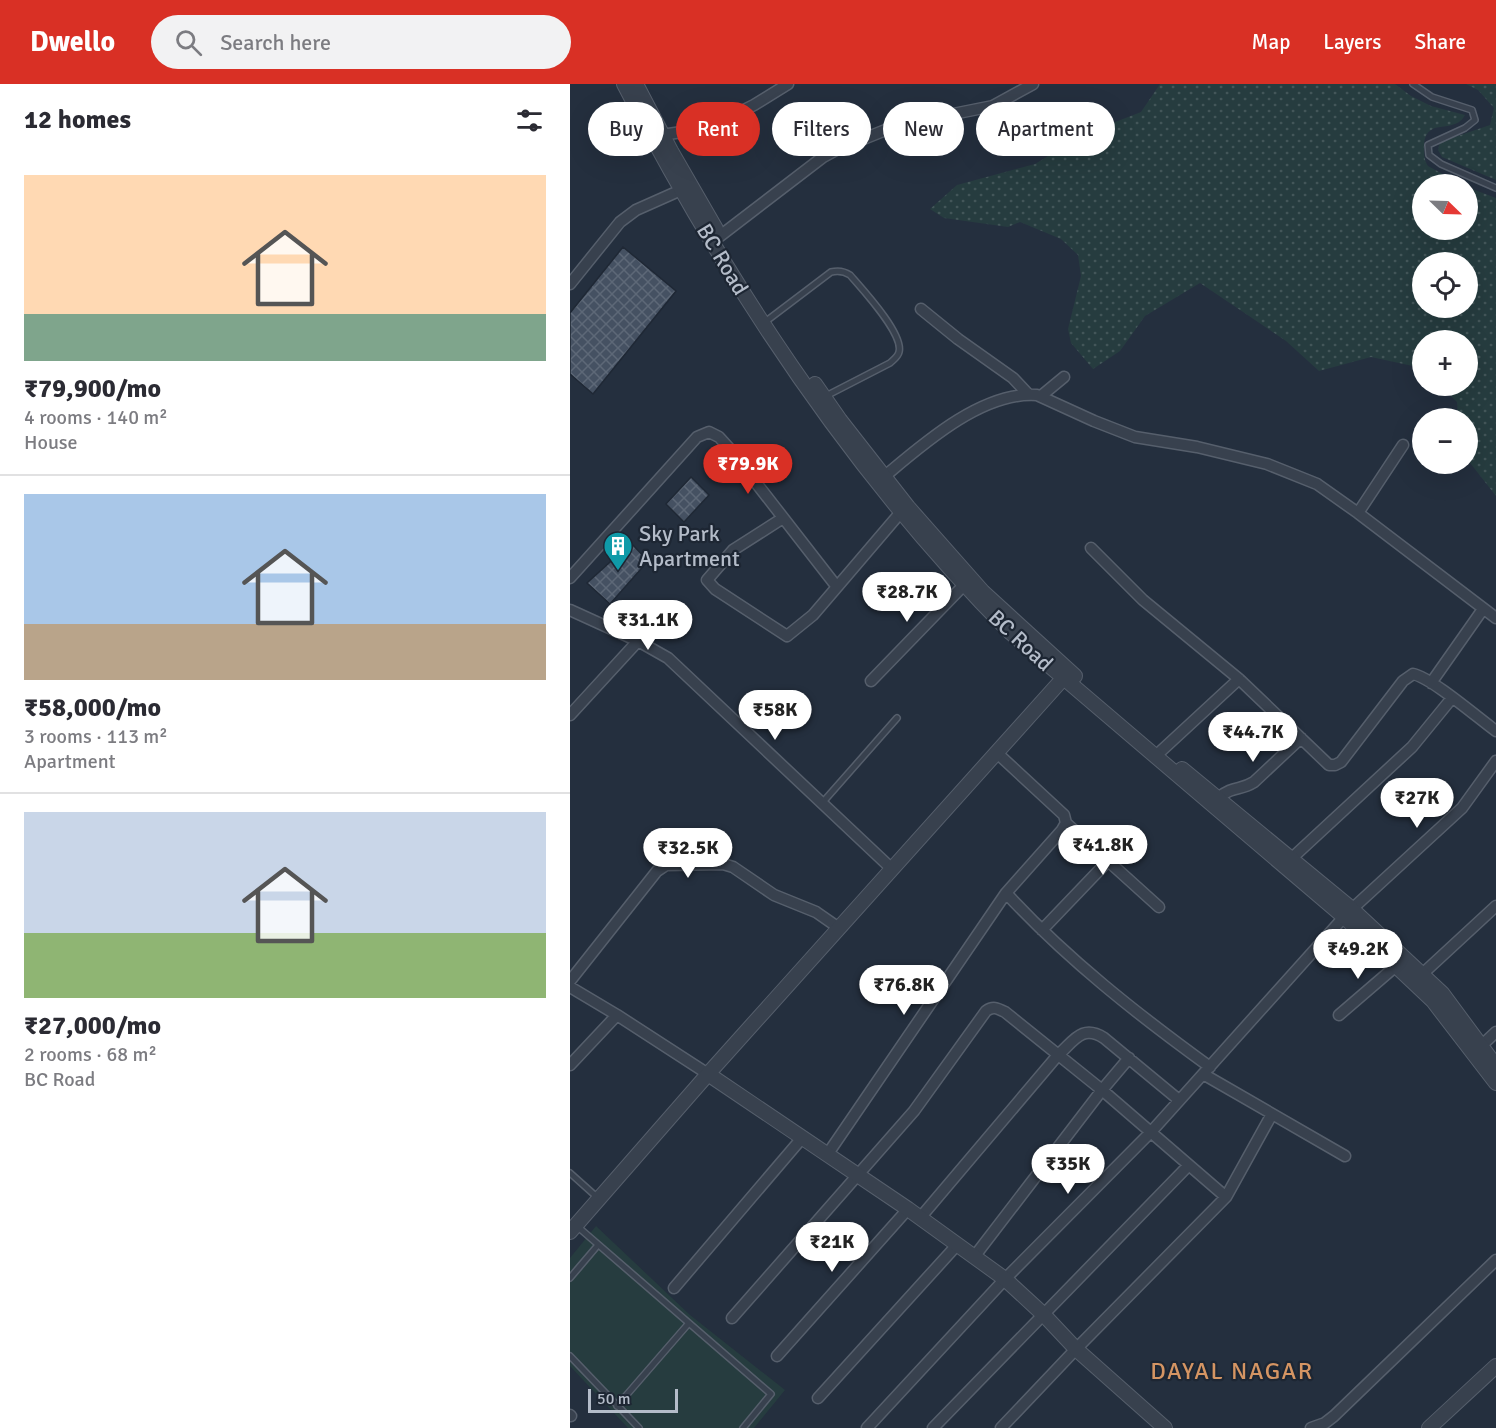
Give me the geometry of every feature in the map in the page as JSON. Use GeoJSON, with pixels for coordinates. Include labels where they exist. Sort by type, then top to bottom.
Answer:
{"type":"FeatureCollection","features":[{"type":"Feature","properties":{"kind":"street","name":"BC Road"},"geometry":{"type":"LineString","coordinates":[[624,84],[681,189],[716,238]]}},
{"type":"Feature","properties":{"kind":"street","name":"BC Road"},"geometry":{"type":"LineString","coordinates":[[636,84],[645,102]]}},
{"type":"Feature","properties":{"kind":"street"},"geometry":{"type":"LineString","coordinates":[[664,135],[708,128],[754,105],[788,84]]}},
{"type":"Feature","properties":{"kind":"street"},"geometry":{"type":"LineString","coordinates":[[716,238],[823,157],[836,150],[898,125],[993,106],[1033,84]]}},
{"type":"Feature","properties":{"kind":"street","name":"BC Road"},"geometry":{"type":"LineString","coordinates":[[664,139],[716,238],[730,273],[885,476],[905,509],[964,585],[1011,633],[1292,858],[1417,978],[1432,1001],[1496,1083]]}},
{"type":"Feature","properties":{"kind":"street"},"geometry":{"type":"LineString","coordinates":[[570,284],[620,222],[636,210],[681,189]]}},
{"type":"Feature","properties":{"kind":"street"},"geometry":{"type":"LineString","coordinates":[[921,309],[958,339],[1013,378],[1028,394]]}},
{"type":"Feature","properties":{"kind":"street","name":"BC Road"},"geometry":{"type":"LineString","coordinates":[[766,320],[833,428],[983,592],[1066,675],[1348,913],[1396,966],[1442,993],[1496,1066]]}},
{"type":"Feature","properties":{"kind":"street"},"geometry":{"type":"LineString","coordinates":[[1041,396],[1064,377]]}},
{"type":"Feature","properties":{"kind":"street"},"geometry":{"type":"LineString","coordinates":[[885,476],[926,441],[960,418],[1005,399],[1028,394],[1041,396],[1135,437],[1197,447],[1267,464],[1317,484],[1496,618]]}},
{"type":"Feature","properties":{"kind":"street"},"geometry":{"type":"LineString","coordinates":[[570,578],[696,437],[709,432],[719,437],[729,448],[837,587]]}},
{"type":"Feature","properties":{"kind":"street"},"geometry":{"type":"LineString","coordinates":[[1358,513],[1403,445]]}},
{"type":"Feature","properties":{"kind":"street"},"geometry":{"type":"LineString","coordinates":[[783,518],[733,550],[707,580],[715,589],[787,636],[813,615],[905,509]]}},
{"type":"Feature","properties":{"kind":"street"},"geometry":{"type":"LineString","coordinates":[[1091,548],[1143,600],[1239,679],[1329,765],[1341,762],[1408,676],[1413,674],[1431,683],[1496,732]]}},
{"type":"Feature","properties":{"kind":"street"},"geometry":{"type":"LineString","coordinates":[[871,681],[964,585]]}},
{"type":"Feature","properties":{"kind":"street"},"geometry":{"type":"LineString","coordinates":[[1431,683],[1483,609]]}},
{"type":"Feature","properties":{"kind":"street"},"geometry":{"type":"LineString","coordinates":[[570,610],[638,641],[668,658],[892,869]]}},
{"type":"Feature","properties":{"kind":"street"},"geometry":{"type":"LineString","coordinates":[[570,716],[638,641],[646,641],[650,633],[674,611]]}},
{"type":"Feature","properties":{"kind":"street"},"geometry":{"type":"LineString","coordinates":[[573,1229],[708,1074],[1066,675]]}},
{"type":"Feature","properties":{"kind":"street"},"geometry":{"type":"LineString","coordinates":[[1161,751],[1239,679]]}},
{"type":"Feature","properties":{"kind":"street"},"geometry":{"type":"LineString","coordinates":[[1292,858],[1405,753],[1452,698]]}},
{"type":"Feature","properties":{"kind":"street"},"geometry":{"type":"LineString","coordinates":[[1218,798],[1228,790],[1248,786],[1254,782],[1301,738]]}},
{"type":"Feature","properties":{"kind":"street"},"geometry":{"type":"LineString","coordinates":[[997,753],[1064,815],[1066,823],[1159,907]]}},
{"type":"Feature","properties":{"kind":"street"},"geometry":{"type":"LineString","coordinates":[[867,1428],[1005,1279],[1151,1132],[1348,913],[1462,808],[1496,761]]}},
{"type":"Feature","properties":{"kind":"street"},"geometry":{"type":"LineString","coordinates":[[827,1155],[1006,893],[1066,823]]}},
{"type":"Feature","properties":{"kind":"street"},"geometry":{"type":"LineString","coordinates":[[1042,930],[1108,861]]}},
{"type":"Feature","properties":{"kind":"street"},"geometry":{"type":"LineString","coordinates":[[570,981],[657,871],[666,864],[723,864],[733,867],[774,895],[816,912],[839,928]]}},
{"type":"Feature","properties":{"kind":"street"},"geometry":{"type":"LineString","coordinates":[[1006,893],[1084,970],[1206,1071],[1272,1114],[1345,1156]]}},
{"type":"Feature","properties":{"kind":"street"},"geometry":{"type":"LineString","coordinates":[[1417,978],[1496,906]]}},
{"type":"Feature","properties":{"kind":"street"},"geometry":{"type":"LineString","coordinates":[[1339,1015],[1396,966]]}},
{"type":"Feature","properties":{"kind":"street"},"geometry":{"type":"LineString","coordinates":[[570,987],[708,1074],[908,1209],[1005,1279],[1076,1349],[1165,1428]]}},
{"type":"Feature","properties":{"kind":"street"},"geometry":{"type":"LineString","coordinates":[[732,1318],[914,1111],[991,1007],[1005,1012],[1102,1090],[1226,1197]]}},
{"type":"Feature","properties":{"kind":"street"},"geometry":{"type":"LineString","coordinates":[[570,1065],[617,1015]]}},
{"type":"Feature","properties":{"kind":"street"},"geometry":{"type":"LineString","coordinates":[[920,1218],[1058,1055],[1083,1033],[1090,1031],[1104,1038],[1179,1100]]}},
{"type":"Feature","properties":{"kind":"street"},"geometry":{"type":"LineString","coordinates":[[1481,1046],[1496,1032]]}},
{"type":"Feature","properties":{"kind":"street"},"geometry":{"type":"LineString","coordinates":[[974,1257],[1129,1058]]}},
{"type":"Feature","properties":{"kind":"street"},"geometry":{"type":"LineString","coordinates":[[1001,1428],[1226,1197],[1272,1114]]}},
{"type":"Feature","properties":{"kind":"street"},"geometry":{"type":"LineString","coordinates":[[674,1288],[802,1138]]}},
{"type":"Feature","properties":{"kind":"street"},"geometry":{"type":"LineString","coordinates":[[933,1428],[1188,1166]]}},
{"type":"Feature","properties":{"kind":"street"},"geometry":{"type":"LineString","coordinates":[[777,1356],[908,1209]]}},
{"type":"Feature","properties":{"kind":"street"},"geometry":{"type":"LineString","coordinates":[[818,1398],[957,1245]]}},
{"type":"Feature","properties":{"kind":"street"},"geometry":{"type":"LineString","coordinates":[[1311,1428],[1325,1423],[1334,1416],[1496,1260]]}},
{"type":"Feature","properties":{"kind":"street"},"geometry":{"type":"LineString","coordinates":[[1429,1428],[1496,1366]]}},
{"type":"Feature","properties":{"kind":"lane"},"geometry":{"type":"LineString","coordinates":[[1413,84],[1432,97],[1472,110],[1475,120],[1465,128],[1428,145],[1428,155],[1441,164],[1496,188]]}},
{"type":"Feature","properties":{"kind":"lane"},"geometry":{"type":"LineString","coordinates":[[766,320],[831,272],[838,270],[850,275],[884,316],[899,345],[899,353],[890,363],[824,397]]}},
{"type":"Feature","properties":{"kind":"lane"},"geometry":{"type":"LineString","coordinates":[[822,802],[897,718]]}},
{"type":"Feature","properties":{"kind":"lane"},"geometry":{"type":"LineString","coordinates":[[570,1173],[599,1199]]}},
{"type":"Feature","properties":{"kind":"lane"},"geometry":{"type":"LineString","coordinates":[[573,1229],[598,1245],[771,1394],[743,1428]]}},
{"type":"Feature","properties":{"kind":"lane"},"geometry":{"type":"LineString","coordinates":[[570,1278],[598,1245]]}},
{"type":"Feature","properties":{"kind":"lane"},"geometry":{"type":"LineString","coordinates":[[617,1406],[688,1323]]}},
{"type":"Feature","properties":{"kind":"lane"},"geometry":{"type":"LineString","coordinates":[[570,1356],[639,1428]]}},
{"type":"Feature","properties":{"kind":"green space"},"geometry":{"type":"Polygon","coordinates":[[[1160,84],[1395,84],[1411,96],[1431,106],[1465,115],[1454,124],[1429,131],[1426,137],[1424,155],[1428,166],[1443,174],[1412,174],[1412,240],[1478,240],[1478,191],[1496,198],[1496,496],[1478,473],[1478,408],[1457,408],[1457,402],[1451,396],[1478,396],[1478,330],[1412,330],[1412,366],[1371,357],[1319,371],[1286,341],[1200,283],[1145,316],[1120,351],[1093,369],[1071,343],[1068,329],[1081,276],[1078,255],[1061,239],[1020,222],[1008,227],[944,218],[930,209],[957,185],[1035,164],[1048,156],[1115,156],[1115,122],[1141,112],[1160,84]]]}},
{"type":"Feature","properties":{"kind":"green space"},"geometry":{"type":"Polygon","coordinates":[[[1466,84],[1496,84],[1496,180],[1442,157],[1438,150],[1440,142],[1490,125],[1494,108],[1478,90],[1466,84]]]}},
{"type":"Feature","properties":{"kind":"green space"},"geometry":{"type":"Polygon","coordinates":[[[596,1226],[690,1315],[785,1390],[754,1428],[628,1428],[570,1366],[570,1258],[596,1226]]]}},
{"type":"Feature","properties":{"kind":"building"},"geometry":{"type":"Polygon","coordinates":[[[623,247],[676,291],[593,394],[570,374],[570,313],[623,247]]]}},
{"type":"Feature","properties":{"kind":"building"},"geometry":{"type":"Polygon","coordinates":[[[691,477],[709,495],[684,522],[666,504],[691,477]]]}},
{"type":"Feature","properties":{"kind":"building","name":"Sky Park Apartment"},"geometry":{"type":"Polygon","coordinates":[[[631,543],[648,561],[610,604],[587,583],[631,543]]]}},
{"type":"Feature","properties":{"kind":"place","name":"Sky Park Apartment"},"geometry":{"type":"Point","coordinates":[618,572]}},
{"type":"Feature","properties":{"kind":"district","name":"DAYAL NAGAR"},"geometry":{"type":"Point","coordinates":[1232,1371]}}]}
